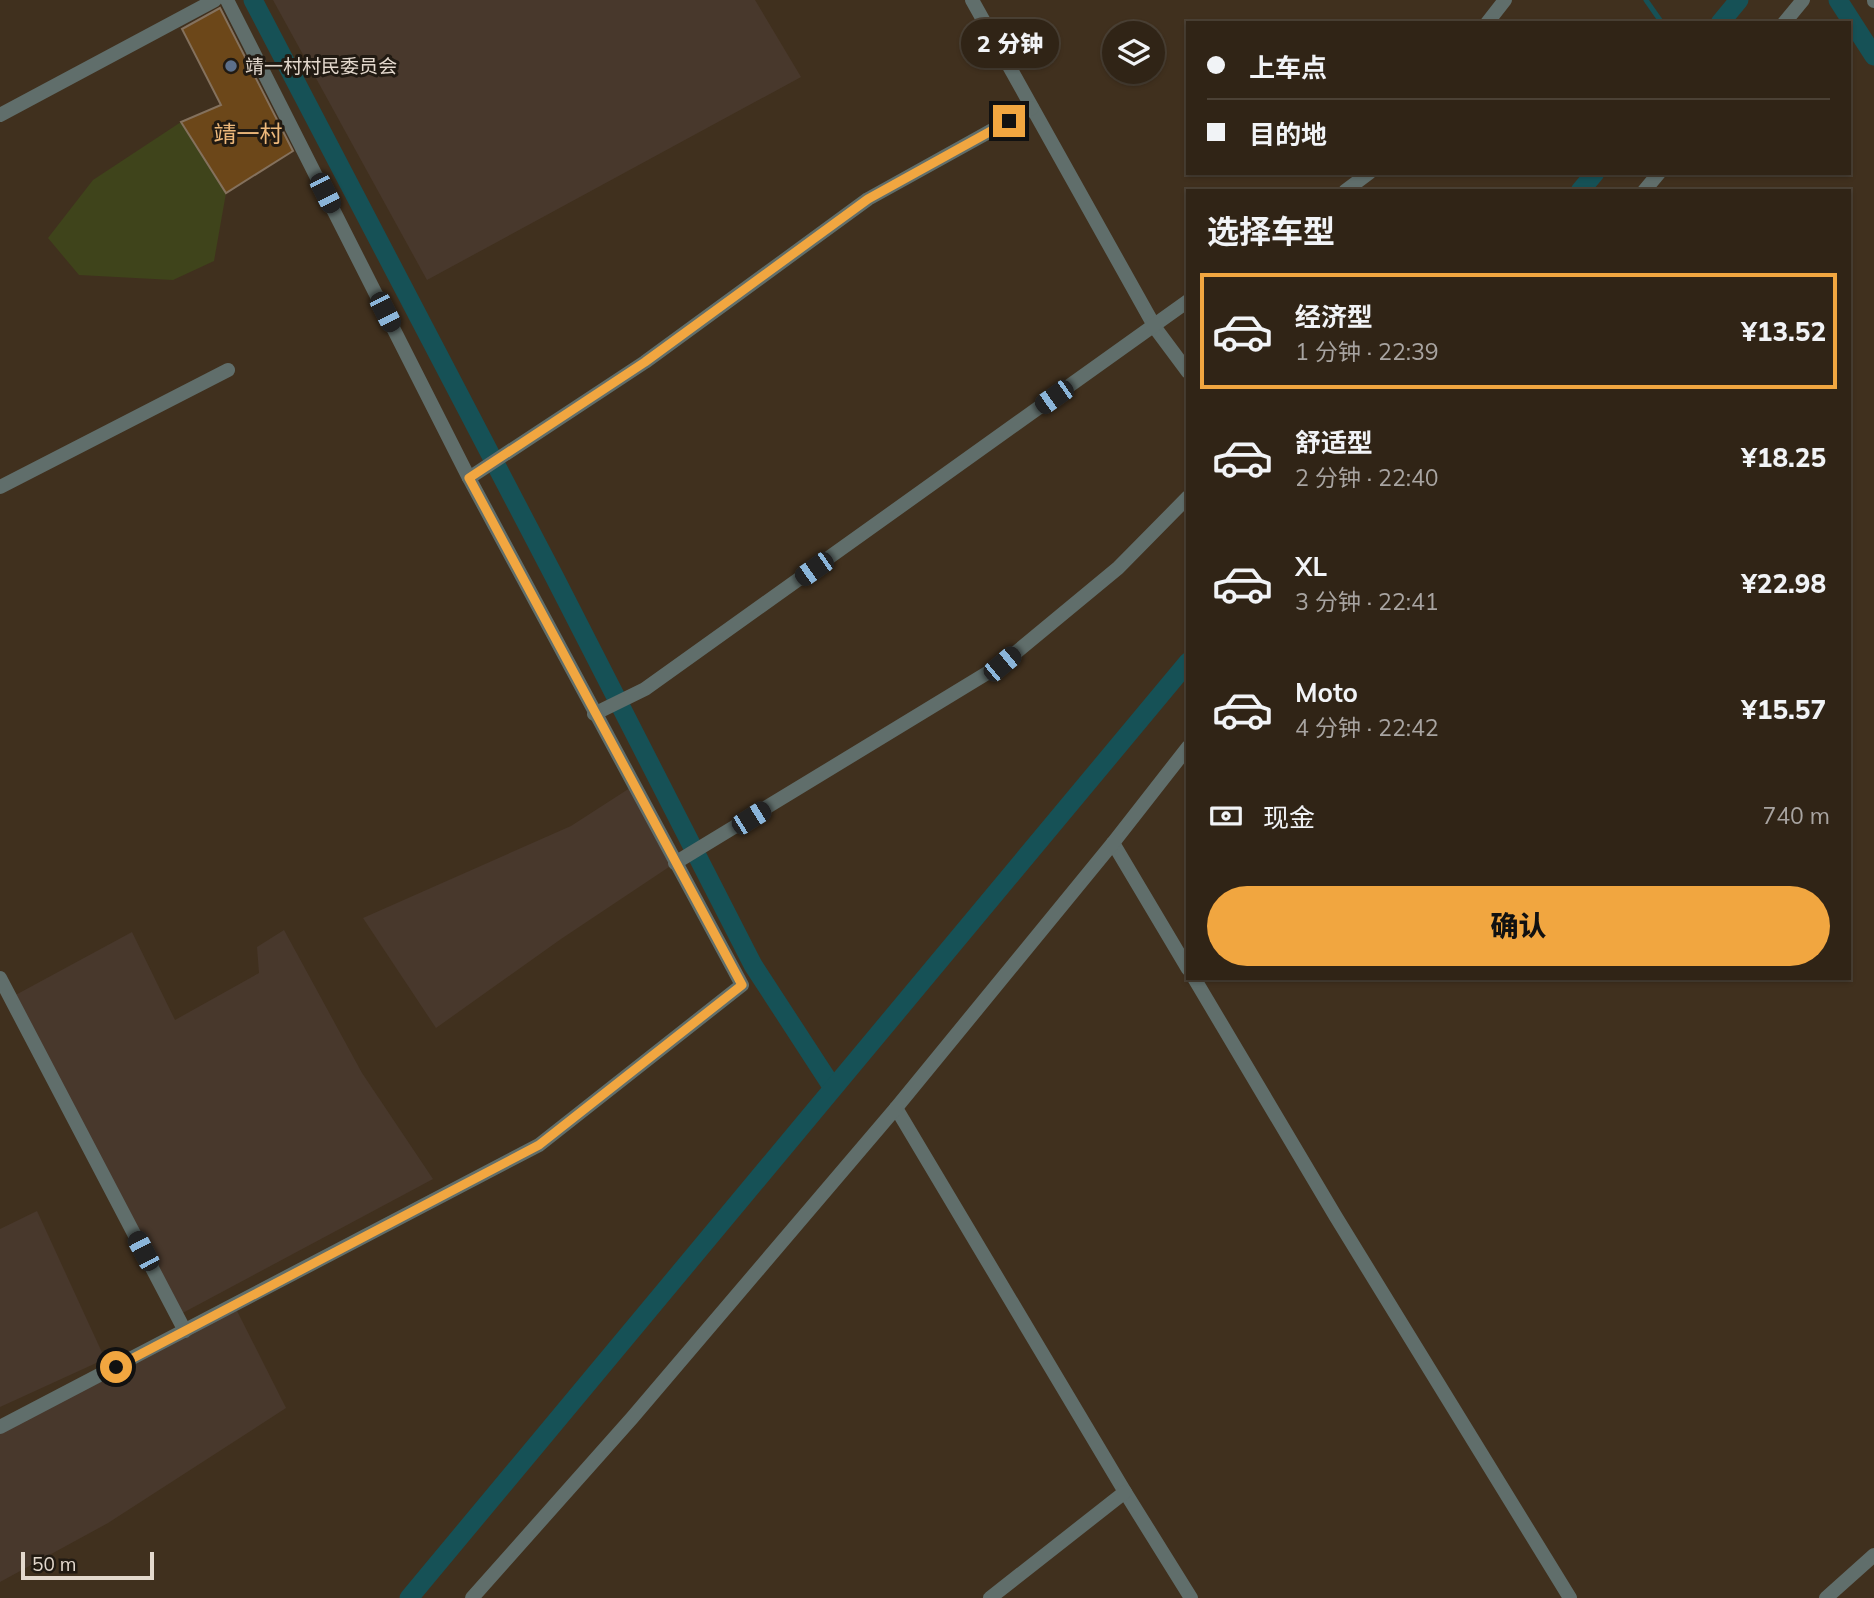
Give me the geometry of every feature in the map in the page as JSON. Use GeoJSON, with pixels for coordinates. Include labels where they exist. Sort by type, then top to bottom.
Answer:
{"type":"FeatureCollection","features":[{"type":"Feature","properties":{"kind":"street"},"geometry":{"type":"LineString","coordinates":[[0,115],[215,0]]}},
{"type":"Feature","properties":{"kind":"street"},"geometry":{"type":"LineString","coordinates":[[0,1427],[539,1145],[742,985],[470,478],[227,0]]}},
{"type":"Feature","properties":{"kind":"street"},"geometry":{"type":"LineString","coordinates":[[972,0],[1154,325],[1186,369]]}},
{"type":"Feature","properties":{"kind":"street"},"geometry":{"type":"LineString","coordinates":[[1489,21],[1505,0]]}},
{"type":"Feature","properties":{"kind":"street"},"geometry":{"type":"LineString","coordinates":[[1786,21],[1803,0]]}},
{"type":"Feature","properties":{"kind":"street"},"geometry":{"type":"LineString","coordinates":[[470,478],[645,362],[868,199],[1032,108]]}},
{"type":"Feature","properties":{"kind":"street"},"geometry":{"type":"LineString","coordinates":[[1348,189],[1367,175]]}},
{"type":"Feature","properties":{"kind":"street"},"geometry":{"type":"LineString","coordinates":[[1646,189],[1656,175]]}},
{"type":"Feature","properties":{"kind":"street"},"geometry":{"type":"LineString","coordinates":[[594,713],[645,689],[1186,302]]}},
{"type":"Feature","properties":{"kind":"street"},"geometry":{"type":"LineString","coordinates":[[0,487],[228,370]]}},
{"type":"Feature","properties":{"kind":"street"},"geometry":{"type":"LineString","coordinates":[[675,863],[1002,664],[1118,568],[1186,499]]}},
{"type":"Feature","properties":{"kind":"street"},"geometry":{"type":"LineString","coordinates":[[472,1598],[632,1418],[896,1108],[1113,844],[1186,750]]}},
{"type":"Feature","properties":{"kind":"street"},"geometry":{"type":"LineString","coordinates":[[1113,844],[1183,947]]}},
{"type":"Feature","properties":{"kind":"street"},"geometry":{"type":"LineString","coordinates":[[1195,980],[1336,1217],[1570,1598]]}},
{"type":"Feature","properties":{"kind":"street"},"geometry":{"type":"LineString","coordinates":[[2,988],[185,1331]]}},
{"type":"Feature","properties":{"kind":"street"},"geometry":{"type":"LineString","coordinates":[[896,1108],[1191,1598]]}},
{"type":"Feature","properties":{"kind":"street"},"geometry":{"type":"LineString","coordinates":[[990,1598],[1125,1492]]}},
{"type":"Feature","properties":{"kind":"street"},"geometry":{"type":"LineString","coordinates":[[1826,1598],[1874,1555]]}},
{"type":"Feature","properties":{"kind":"shaded area"},"geometry":{"type":"Polygon","coordinates":[[[273,0],[755,0],[801,77],[427,280],[273,0]]]}},
{"type":"Feature","properties":{"kind":"shaded area"},"geometry":{"type":"Polygon","coordinates":[[[633,786],[675,863],[561,939],[436,1028],[363,918],[571,826],[633,786]]]}},
{"type":"Feature","properties":{"kind":"shaded area"},"geometry":{"type":"Polygon","coordinates":[[[284,930],[362,1073],[433,1179],[177,1316],[10,998],[132,932],[175,1020],[259,973],[257,947],[284,930]]]}},
{"type":"Feature","properties":{"kind":"shaded area"},"geometry":{"type":"Polygon","coordinates":[[[37,1211],[105,1359],[0,1407],[0,1229],[37,1211]]]}},
{"type":"Feature","properties":{"kind":"shaded area"},"geometry":{"type":"Polygon","coordinates":[[[234,1305],[286,1408],[108,1523],[0,1582],[0,1426],[234,1305]]]}},
{"type":"Feature","properties":{"kind":"green space"},"geometry":{"type":"Polygon","coordinates":[[[181,122],[226,193],[214,261],[173,280],[79,275],[48,238],[93,180],[181,122]]]}},
{"type":"Feature","properties":{"kind":"building","name":"靖一村村民委员会"},"geometry":{"type":"Polygon","coordinates":[[[220,8],[293,151],[226,193],[181,122],[221,105],[182,29],[220,8]]]}},
{"type":"Feature","properties":{"kind":"waterway"},"geometry":{"type":"LineString","coordinates":[[253,0],[555,578],[753,965],[833,1088]]}},
{"type":"Feature","properties":{"kind":"waterway"},"geometry":{"type":"LineString","coordinates":[[1646,0],[1661,21]]}},
{"type":"Feature","properties":{"kind":"waterway"},"geometry":{"type":"LineString","coordinates":[[1722,21],[1739,0]]}},
{"type":"Feature","properties":{"kind":"waterway"},"geometry":{"type":"LineString","coordinates":[[1838,0],[1874,56]]}},
{"type":"Feature","properties":{"kind":"waterway"},"geometry":{"type":"LineString","coordinates":[[1582,189],[1593,175]]}},
{"type":"Feature","properties":{"kind":"waterway"},"geometry":{"type":"LineString","coordinates":[[409,1598],[1186,664]]}},
{"type":"Feature","properties":{"kind":"place","name":"靖一村村民委员会"},"geometry":{"type":"Point","coordinates":[231,66]}},
{"type":"Feature","properties":{"kind":"district","name":"靖一村"},"geometry":{"type":"Point","coordinates":[248,133]}},
{"type":"Feature","properties":{"kind":"route"},"geometry":{"type":"LineString","coordinates":[[116,1367],[539,1145],[742,985],[469,478],[645,362],[868,199],[1009,121]]}}]}
